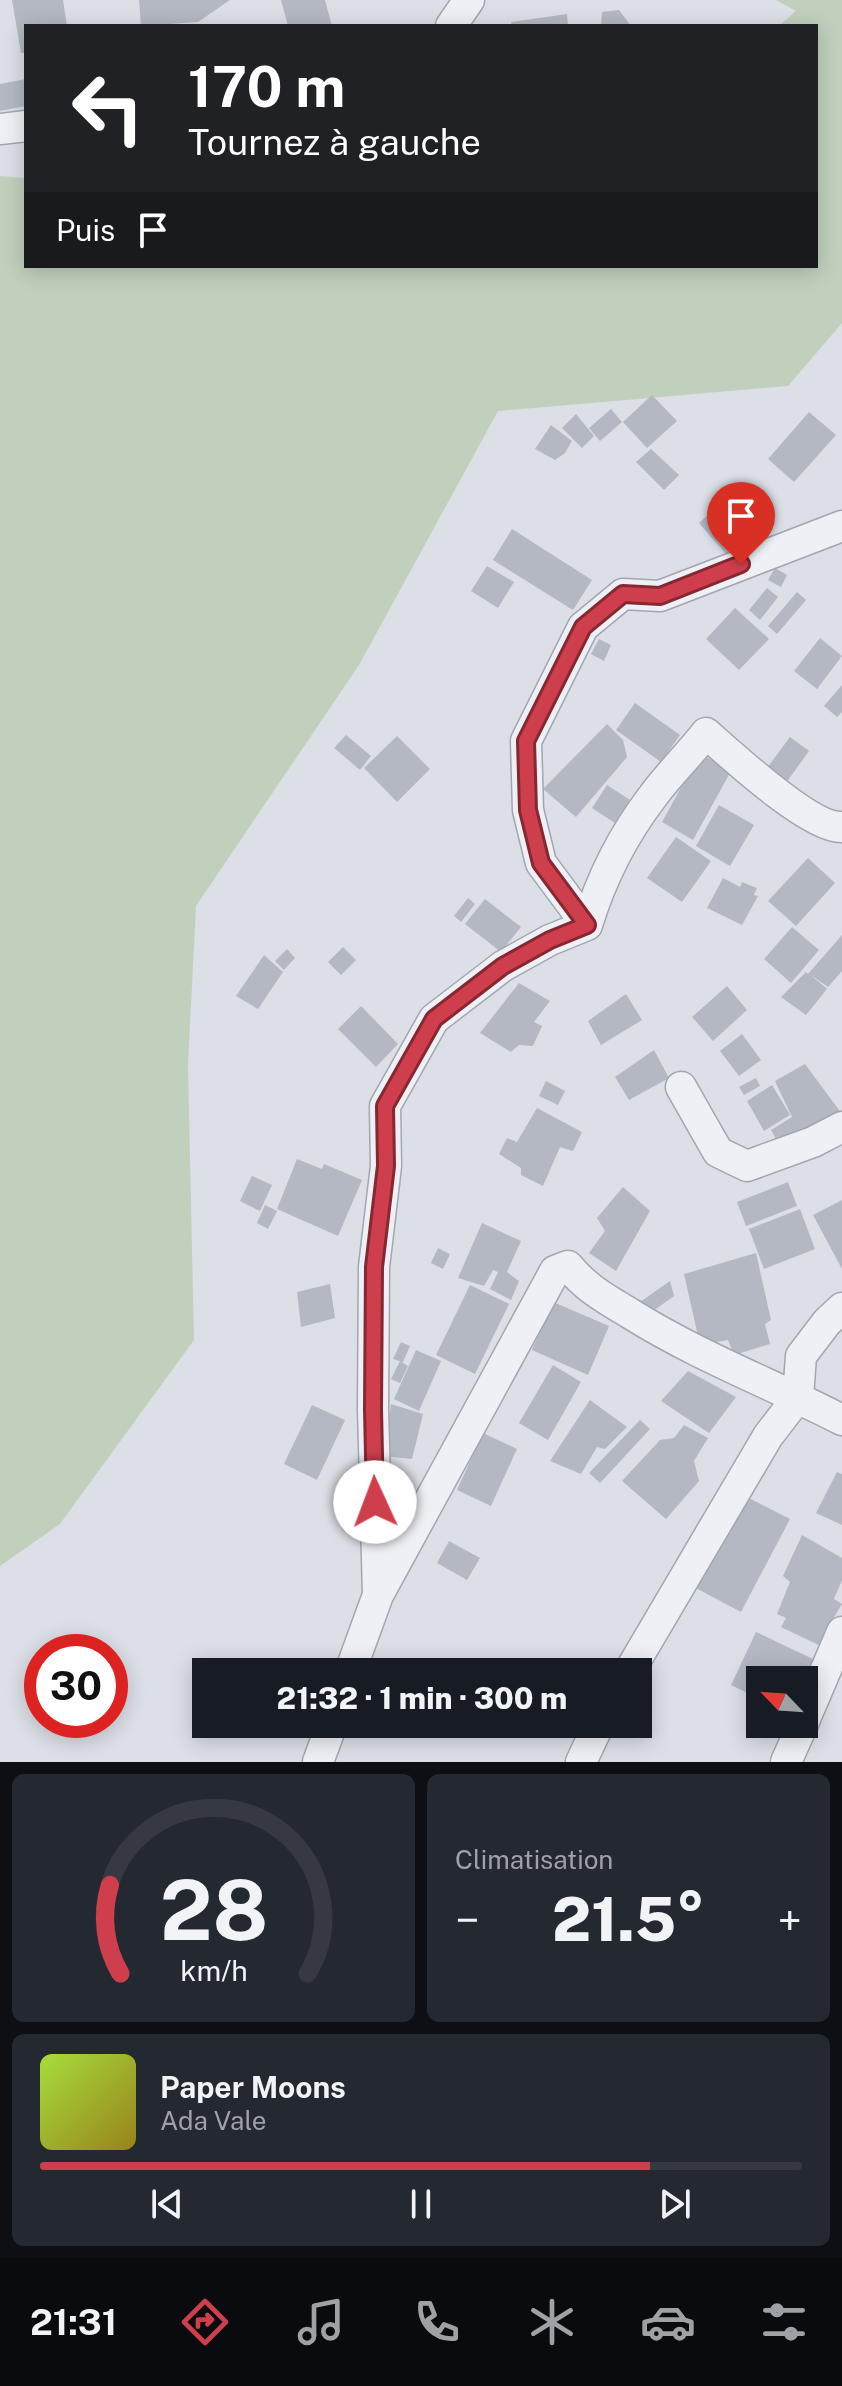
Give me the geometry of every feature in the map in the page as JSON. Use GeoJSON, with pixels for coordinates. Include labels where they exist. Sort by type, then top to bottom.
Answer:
{"type":"FeatureCollection","features":[{"type":"Feature","properties":{"kind":"street"},"geometry":{"type":"LineString","coordinates":[[452,24],[469,0]]}},
{"type":"Feature","properties":{"kind":"street"},"geometry":{"type":"LineString","coordinates":[[0,129],[24,126]]}},
{"type":"Feature","properties":{"kind":"street"},"geometry":{"type":"LineString","coordinates":[[587,925],[541,863],[528,810],[526,741],[583,627],[623,594],[660,596],[842,526]]}},
{"type":"Feature","properties":{"kind":"street"},"geometry":{"type":"LineString","coordinates":[[587,925],[598,890],[633,824],[655,792],[681,766],[706,733],[762,782],[826,824],[842,827]]}},
{"type":"Feature","properties":{"kind":"street"},"geometry":{"type":"LineString","coordinates":[[378,1595],[373,1409],[374,1267],[386,1166],[385,1106],[434,1019],[503,966],[550,940],[587,925]]}},
{"type":"Feature","properties":{"kind":"street"},"geometry":{"type":"LineString","coordinates":[[681,1087],[718,1152],[747,1166],[813,1142],[842,1127]]}},
{"type":"Feature","properties":{"kind":"street"},"geometry":{"type":"LineString","coordinates":[[355,1658],[378,1595],[555,1271],[568,1266],[584,1285],[660,1332],[842,1420]]}},
{"type":"Feature","properties":{"kind":"street"},"geometry":{"type":"LineString","coordinates":[[637,1658],[768,1436],[798,1397],[801,1356],[842,1308]]}},
{"type":"Feature","properties":{"kind":"street"},"geometry":{"type":"LineString","coordinates":[[818,1687],[842,1632]]}},
{"type":"Feature","properties":{"kind":"street"},"geometry":{"type":"LineString","coordinates":[[318,1762],[327,1738]]}},
{"type":"Feature","properties":{"kind":"street"},"geometry":{"type":"LineString","coordinates":[[581,1762],[592,1738]]}},
{"type":"Feature","properties":{"kind":"street"},"geometry":{"type":"LineString","coordinates":[[786,1762],[796,1738]]}},
{"type":"Feature","properties":{"kind":"green space"},"geometry":{"type":"Polygon","coordinates":[[[776,0],[842,0],[842,323],[788,386],[498,411],[359,665],[196,906],[188,1065],[194,1340],[60,1524],[0,1566],[0,176],[24,178],[24,268],[818,268],[818,24],[781,24],[796,11],[776,0]]]}},
{"type":"Feature","properties":{"kind":"building"},"geometry":{"type":"Polygon","coordinates":[[[12,0],[63,0],[67,24],[24,24],[24,53],[21,53],[12,0]]]}},
{"type":"Feature","properties":{"kind":"building"},"geometry":{"type":"Polygon","coordinates":[[[139,0],[230,0],[198,22],[141,24],[139,0]]]}},
{"type":"Feature","properties":{"kind":"building"},"geometry":{"type":"Polygon","coordinates":[[[281,0],[325,0],[331,24],[287,24],[281,0]]]}},
{"type":"Feature","properties":{"kind":"building"},"geometry":{"type":"Polygon","coordinates":[[[619,10],[630,24],[601,24],[602,12],[619,10]]]}},
{"type":"Feature","properties":{"kind":"building"},"geometry":{"type":"Polygon","coordinates":[[[567,14],[568,24],[512,24],[567,14]]]}},
{"type":"Feature","properties":{"kind":"building"},"geometry":{"type":"Polygon","coordinates":[[[24,79],[24,106],[0,111],[0,84],[24,79]]]}},
{"type":"Feature","properties":{"kind":"building"},"geometry":{"type":"Polygon","coordinates":[[[652,395],[677,421],[647,448],[623,422],[652,395]]]}},
{"type":"Feature","properties":{"kind":"building"},"geometry":{"type":"Polygon","coordinates":[[[611,409],[622,422],[600,441],[589,428],[611,409]]]}},
{"type":"Feature","properties":{"kind":"building"},"geometry":{"type":"Polygon","coordinates":[[[809,412],[836,435],[794,482],[768,459],[809,412]]]}},
{"type":"Feature","properties":{"kind":"building"},"geometry":{"type":"Polygon","coordinates":[[[576,414],[594,436],[582,448],[562,428],[576,414]]]}},
{"type":"Feature","properties":{"kind":"building"},"geometry":{"type":"Polygon","coordinates":[[[551,425],[572,441],[565,453],[555,460],[535,449],[551,425]]]}},
{"type":"Feature","properties":{"kind":"building"},"geometry":{"type":"Polygon","coordinates":[[[651,449],[679,475],[664,490],[636,462],[651,449]]]}},
{"type":"Feature","properties":{"kind":"building"},"geometry":{"type":"Polygon","coordinates":[[[745,483],[773,514],[727,555],[699,523],[745,483]]]}},
{"type":"Feature","properties":{"kind":"building"},"geometry":{"type":"Polygon","coordinates":[[[512,529],[592,580],[573,610],[493,560],[512,529]]]}},
{"type":"Feature","properties":{"kind":"building"},"geometry":{"type":"Polygon","coordinates":[[[487,566],[514,582],[498,608],[471,591],[487,566]]]}},
{"type":"Feature","properties":{"kind":"building"},"geometry":{"type":"Polygon","coordinates":[[[775,568],[787,575],[781,587],[768,580],[775,568]]]}},
{"type":"Feature","properties":{"kind":"building"},"geometry":{"type":"Polygon","coordinates":[[[767,588],[778,597],[760,620],[749,610],[767,588]]]}},
{"type":"Feature","properties":{"kind":"building"},"geometry":{"type":"Polygon","coordinates":[[[797,592],[806,600],[777,634],[768,626],[797,592]]]}},
{"type":"Feature","properties":{"kind":"building"},"geometry":{"type":"Polygon","coordinates":[[[735,608],[769,639],[739,670],[706,639],[735,608]]]}},
{"type":"Feature","properties":{"kind":"building"},"geometry":{"type":"Polygon","coordinates":[[[820,638],[842,656],[817,689],[794,671],[820,638]]]}},
{"type":"Feature","properties":{"kind":"building"},"geometry":{"type":"Polygon","coordinates":[[[599,639],[611,645],[604,661],[591,654],[599,639]]]}},
{"type":"Feature","properties":{"kind":"building"},"geometry":{"type":"Polygon","coordinates":[[[842,685],[842,712],[837,717],[824,706],[842,685]]]}},
{"type":"Feature","properties":{"kind":"building"},"geometry":{"type":"Polygon","coordinates":[[[635,703],[680,735],[661,762],[616,730],[635,703]]]}},
{"type":"Feature","properties":{"kind":"building"},"geometry":{"type":"Polygon","coordinates":[[[607,724],[623,740],[627,757],[576,817],[543,789],[607,724]]]}},
{"type":"Feature","properties":{"kind":"building"},"geometry":{"type":"Polygon","coordinates":[[[346,735],[371,756],[360,770],[334,748],[346,735]]]}},
{"type":"Feature","properties":{"kind":"building"},"geometry":{"type":"Polygon","coordinates":[[[397,736],[430,769],[397,802],[364,768],[397,736]]]}},
{"type":"Feature","properties":{"kind":"building"},"geometry":{"type":"Polygon","coordinates":[[[790,737],[809,751],[786,783],[767,768],[790,737]]]}},
{"type":"Feature","properties":{"kind":"building"},"geometry":{"type":"Polygon","coordinates":[[[700,753],[731,771],[693,840],[662,822],[700,753]]]}},
{"type":"Feature","properties":{"kind":"building"},"geometry":{"type":"Polygon","coordinates":[[[607,785],[630,800],[615,823],[592,808],[607,785]]]}},
{"type":"Feature","properties":{"kind":"building"},"geometry":{"type":"Polygon","coordinates":[[[719,805],[754,825],[730,866],[696,846],[719,805]]]}},
{"type":"Feature","properties":{"kind":"building"},"geometry":{"type":"Polygon","coordinates":[[[676,837],[711,861],[682,902],[647,878],[676,837]]]}},
{"type":"Feature","properties":{"kind":"building"},"geometry":{"type":"Polygon","coordinates":[[[808,858],[835,883],[796,926],[768,901],[808,858]]]}},
{"type":"Feature","properties":{"kind":"building"},"geometry":{"type":"Polygon","coordinates":[[[723,878],[740,887],[742,882],[757,888],[754,895],[758,896],[742,925],[707,908],[723,878]]]}},
{"type":"Feature","properties":{"kind":"building"},"geometry":{"type":"Polygon","coordinates":[[[468,898],[475,904],[461,922],[454,916],[468,898]]]}},
{"type":"Feature","properties":{"kind":"building"},"geometry":{"type":"Polygon","coordinates":[[[485,899],[521,927],[501,952],[465,924],[485,899]]]}},
{"type":"Feature","properties":{"kind":"building"},"geometry":{"type":"Polygon","coordinates":[[[792,927],[819,950],[791,983],[764,959],[792,927]]]}},
{"type":"Feature","properties":{"kind":"building"},"geometry":{"type":"Polygon","coordinates":[[[842,935],[842,971],[828,987],[811,975],[827,989],[806,1015],[781,997],[806,972],[808,974],[842,935]]]}},
{"type":"Feature","properties":{"kind":"building"},"geometry":{"type":"Polygon","coordinates":[[[343,947],[356,960],[341,975],[328,962],[343,947]]]}},
{"type":"Feature","properties":{"kind":"building"},"geometry":{"type":"Polygon","coordinates":[[[287,949],[295,958],[284,970],[275,961],[287,949]]]}},
{"type":"Feature","properties":{"kind":"building"},"geometry":{"type":"Polygon","coordinates":[[[264,955],[283,972],[258,1009],[236,996],[264,955]]]}},
{"type":"Feature","properties":{"kind":"building"},"geometry":{"type":"Polygon","coordinates":[[[519,983],[550,1001],[534,1022],[542,1026],[533,1046],[519,1045],[511,1052],[480,1033],[519,983]]]}},
{"type":"Feature","properties":{"kind":"building"},"geometry":{"type":"Polygon","coordinates":[[[727,986],[747,1010],[713,1041],[692,1017],[727,986]]]}},
{"type":"Feature","properties":{"kind":"building"},"geometry":{"type":"Polygon","coordinates":[[[626,994],[642,1020],[601,1045],[588,1021],[626,994]]]}},
{"type":"Feature","properties":{"kind":"building"},"geometry":{"type":"Polygon","coordinates":[[[361,1006],[398,1044],[376,1067],[338,1029],[361,1006]]]}},
{"type":"Feature","properties":{"kind":"building"},"geometry":{"type":"Polygon","coordinates":[[[742,1034],[761,1060],[739,1076],[720,1051],[742,1034]]]}},
{"type":"Feature","properties":{"kind":"building"},"geometry":{"type":"Polygon","coordinates":[[[654,1050],[669,1078],[629,1100],[615,1077],[654,1050]]]}},
{"type":"Feature","properties":{"kind":"building"},"geometry":{"type":"Polygon","coordinates":[[[805,1064],[842,1114],[778,1143],[771,1130],[792,1117],[775,1081],[805,1064]]]}},
{"type":"Feature","properties":{"kind":"building"},"geometry":{"type":"Polygon","coordinates":[[[756,1078],[760,1086],[744,1095],[739,1087],[756,1078]]]}},
{"type":"Feature","properties":{"kind":"building"},"geometry":{"type":"Polygon","coordinates":[[[546,1081],[565,1091],[558,1105],[539,1096],[546,1081]]]}},
{"type":"Feature","properties":{"kind":"building"},"geometry":{"type":"Polygon","coordinates":[[[772,1085],[790,1115],[764,1131],[747,1101],[772,1085]]]}},
{"type":"Feature","properties":{"kind":"building"},"geometry":{"type":"Polygon","coordinates":[[[537,1108],[582,1132],[573,1151],[560,1147],[543,1186],[521,1175],[521,1168],[499,1154],[507,1138],[517,1142],[537,1108]]]}},
{"type":"Feature","properties":{"kind":"building"},"geometry":{"type":"Polygon","coordinates":[[[297,1159],[322,1169],[324,1164],[362,1180],[338,1236],[277,1209],[297,1159]]]}},
{"type":"Feature","properties":{"kind":"building"},"geometry":{"type":"Polygon","coordinates":[[[252,1176],[272,1185],[260,1211],[240,1201],[252,1176]]]}},
{"type":"Feature","properties":{"kind":"building"},"geometry":{"type":"Polygon","coordinates":[[[788,1182],[797,1206],[746,1226],[737,1202],[788,1182]]]}},
{"type":"Feature","properties":{"kind":"building"},"geometry":{"type":"Polygon","coordinates":[[[623,1187],[650,1211],[616,1271],[589,1253],[605,1231],[597,1218],[623,1187]]]}},
{"type":"Feature","properties":{"kind":"building"},"geometry":{"type":"Polygon","coordinates":[[[842,1200],[842,1269],[813,1215],[842,1200]]]}},
{"type":"Feature","properties":{"kind":"building"},"geometry":{"type":"Polygon","coordinates":[[[265,1205],[277,1211],[268,1229],[257,1223],[265,1205]]]}},
{"type":"Feature","properties":{"kind":"building"},"geometry":{"type":"Polygon","coordinates":[[[800,1209],[815,1249],[764,1269],[749,1229],[800,1209]]]}},
{"type":"Feature","properties":{"kind":"building"},"geometry":{"type":"Polygon","coordinates":[[[482,1223],[521,1241],[507,1272],[519,1281],[511,1300],[490,1289],[498,1272],[493,1270],[484,1286],[458,1278],[482,1223]]]}},
{"type":"Feature","properties":{"kind":"building"},"geometry":{"type":"Polygon","coordinates":[[[438,1248],[450,1254],[443,1269],[431,1263],[438,1248]]]}},
{"type":"Feature","properties":{"kind":"building"},"geometry":{"type":"Polygon","coordinates":[[[756,1253],[771,1320],[765,1324],[770,1344],[734,1355],[728,1340],[700,1345],[684,1274],[756,1253]]]}},
{"type":"Feature","properties":{"kind":"building"},"geometry":{"type":"Polygon","coordinates":[[[670,1281],[674,1296],[649,1314],[640,1302],[670,1281]]]}},
{"type":"Feature","properties":{"kind":"building"},"geometry":{"type":"Polygon","coordinates":[[[330,1284],[335,1318],[301,1327],[297,1292],[330,1284]]]}},
{"type":"Feature","properties":{"kind":"building"},"geometry":{"type":"Polygon","coordinates":[[[470,1285],[509,1304],[475,1374],[436,1355],[470,1285]]]}},
{"type":"Feature","properties":{"kind":"building"},"geometry":{"type":"Polygon","coordinates":[[[553,1302],[609,1326],[588,1375],[532,1350],[553,1302]]]}},
{"type":"Feature","properties":{"kind":"building"},"geometry":{"type":"Polygon","coordinates":[[[401,1342],[410,1346],[403,1362],[393,1359],[401,1342]]]}},
{"type":"Feature","properties":{"kind":"building"},"geometry":{"type":"Polygon","coordinates":[[[416,1350],[441,1361],[419,1411],[394,1399],[416,1350]]]}},
{"type":"Feature","properties":{"kind":"building"},"geometry":{"type":"Polygon","coordinates":[[[400,1361],[408,1366],[400,1383],[391,1379],[400,1361]]]}},
{"type":"Feature","properties":{"kind":"building"},"geometry":{"type":"Polygon","coordinates":[[[553,1365],[581,1382],[548,1440],[519,1423],[553,1365]]]}},
{"type":"Feature","properties":{"kind":"building"},"geometry":{"type":"Polygon","coordinates":[[[688,1371],[736,1397],[709,1433],[661,1401],[688,1371]]]}},
{"type":"Feature","properties":{"kind":"building"},"geometry":{"type":"Polygon","coordinates":[[[590,1400],[627,1427],[605,1449],[597,1447],[581,1474],[550,1461],[590,1400]]]}},
{"type":"Feature","properties":{"kind":"building"},"geometry":{"type":"Polygon","coordinates":[[[391,1404],[423,1414],[412,1459],[385,1456],[391,1404]]]}},
{"type":"Feature","properties":{"kind":"building"},"geometry":{"type":"Polygon","coordinates":[[[312,1405],[345,1420],[317,1480],[284,1464],[312,1405]]]}},
{"type":"Feature","properties":{"kind":"building"},"geometry":{"type":"Polygon","coordinates":[[[640,1420],[650,1429],[600,1483],[589,1473],[640,1420]]]}},
{"type":"Feature","properties":{"kind":"building"},"geometry":{"type":"Polygon","coordinates":[[[684,1425],[708,1438],[694,1461],[699,1481],[666,1519],[622,1481],[660,1440],[674,1438],[684,1425]]]}},
{"type":"Feature","properties":{"kind":"building"},"geometry":{"type":"Polygon","coordinates":[[[483,1433],[517,1449],[491,1506],[457,1490],[483,1433]]]}},
{"type":"Feature","properties":{"kind":"building"},"geometry":{"type":"Polygon","coordinates":[[[837,1472],[842,1474],[842,1525],[816,1513],[837,1472]]]}},
{"type":"Feature","properties":{"kind":"building"},"geometry":{"type":"Polygon","coordinates":[[[741,1494],[790,1519],[741,1612],[692,1586],[741,1494]]]}},
{"type":"Feature","properties":{"kind":"building"},"geometry":{"type":"Polygon","coordinates":[[[802,1535],[842,1558],[842,1580],[834,1599],[842,1604],[833,1619],[839,1624],[827,1649],[781,1627],[786,1618],[777,1614],[790,1582],[783,1576],[802,1535]]]}},
{"type":"Feature","properties":{"kind":"building"},"geometry":{"type":"Polygon","coordinates":[[[449,1541],[480,1558],[467,1580],[437,1563],[449,1541]]]}},
{"type":"Feature","properties":{"kind":"building"},"geometry":{"type":"Polygon","coordinates":[[[756,1632],[815,1660],[812,1666],[746,1666],[746,1692],[731,1685],[756,1632]]]}},
{"type":"Feature","properties":{"kind":"route"},"geometry":{"type":"LineString","coordinates":[[375,1502],[374,1267],[386,1166],[385,1106],[434,1019],[503,966],[550,940],[587,925],[541,863],[528,810],[526,741],[583,627],[623,594],[660,596],[741,564]]}}]}
